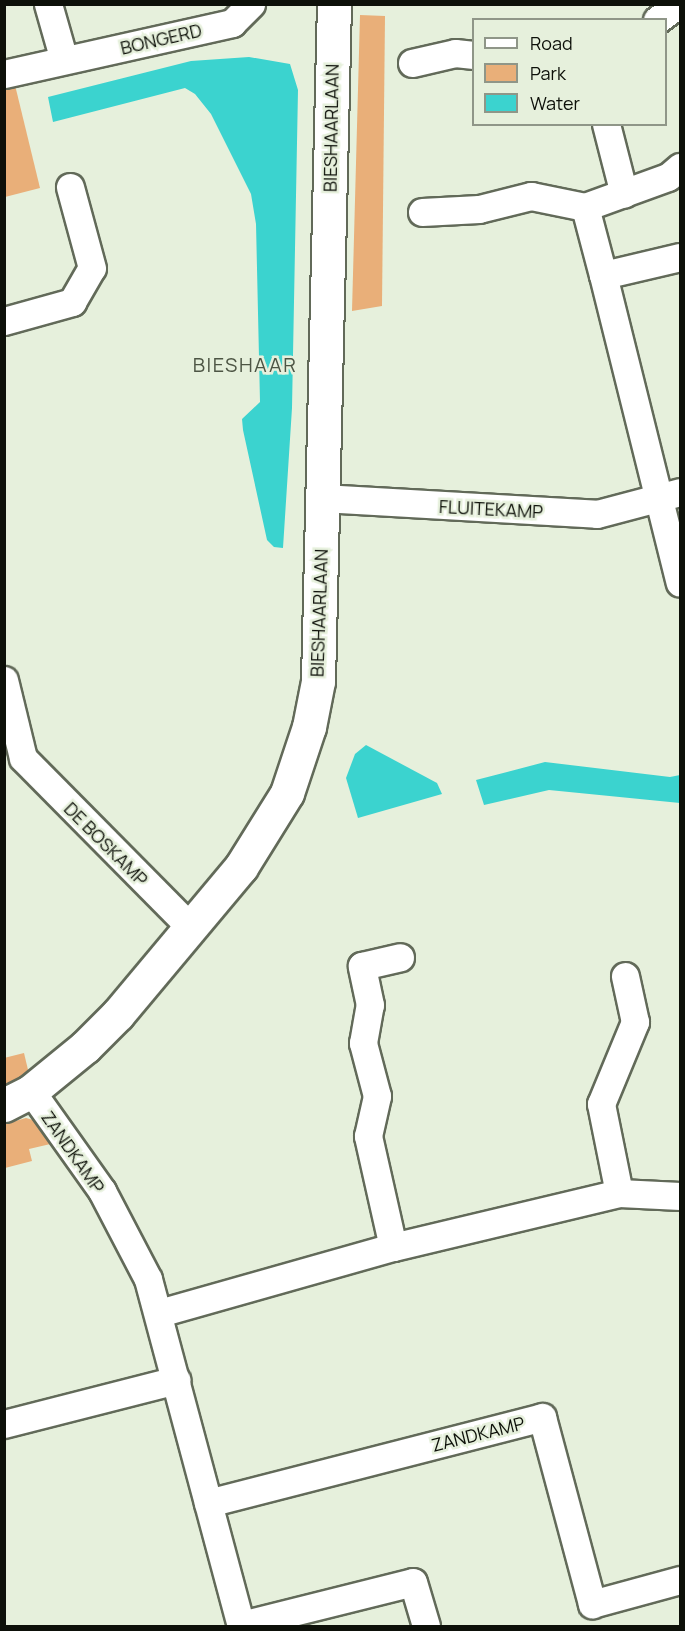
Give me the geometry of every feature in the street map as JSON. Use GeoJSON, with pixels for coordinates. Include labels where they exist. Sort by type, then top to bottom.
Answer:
{"type":"FeatureCollection","features":[{"type":"Feature","properties":{"kind":"street"},"geometry":{"type":"LineString","coordinates":[[48,4],[64,60]]}},
{"type":"Feature","properties":{"kind":"street","name":"BONGERD"},"geometry":{"type":"LineString","coordinates":[[4,74],[231,23],[251,4]]}},
{"type":"Feature","properties":{"kind":"street","name":"BIESHAARLAAN"},"geometry":{"type":"LineString","coordinates":[[18,1098],[85,1047],[118,1014],[241,867],[287,793],[309,728],[318,681],[334,4]]}},
{"type":"Feature","properties":{"kind":"street"},"geometry":{"type":"LineString","coordinates":[[660,18],[678,4]]}},
{"type":"Feature","properties":{"kind":"street"},"geometry":{"type":"LineString","coordinates":[[412,63],[455,52],[472,54]]}},
{"type":"Feature","properties":{"kind":"street"},"geometry":{"type":"LineString","coordinates":[[607,126],[624,194]]}},
{"type":"Feature","properties":{"kind":"street"},"geometry":{"type":"LineString","coordinates":[[422,212],[479,209],[531,196],[585,207],[668,177],[681,167]]}},
{"type":"Feature","properties":{"kind":"street"},"geometry":{"type":"LineString","coordinates":[[4,321],[72,303],[92,268],[70,186]]}},
{"type":"Feature","properties":{"kind":"street"},"geometry":{"type":"LineString","coordinates":[[585,207],[603,275],[669,494],[681,583]]}},
{"type":"Feature","properties":{"kind":"street"},"geometry":{"type":"LineString","coordinates":[[603,275],[681,257]]}},
{"type":"Feature","properties":{"kind":"street","name":"FLUITEKAMP"},"geometry":{"type":"LineString","coordinates":[[322,498],[597,514],[669,494]]}},
{"type":"Feature","properties":{"kind":"street","name":"DE BOSKAMP"},"geometry":{"type":"LineString","coordinates":[[4,680],[14,760],[191,928]]}},
{"type":"Feature","properties":{"kind":"street"},"geometry":{"type":"LineString","coordinates":[[393,1247],[368,1136],[376,1096],[363,1043],[370,1005],[362,966],[400,957]]}},
{"type":"Feature","properties":{"kind":"street"},"geometry":{"type":"LineString","coordinates":[[619,1193],[601,1104],[635,1022],[625,976]]}},
{"type":"Feature","properties":{"kind":"street","name":"ZANDKAMP"},"geometry":{"type":"LineString","coordinates":[[18,1098],[102,1191],[148,1279],[241,1625],[413,1582],[426,1626]]}},
{"type":"Feature","properties":{"kind":"street"},"geometry":{"type":"LineString","coordinates":[[159,1313],[393,1247],[619,1193],[681,1196]]}},
{"type":"Feature","properties":{"kind":"street"},"geometry":{"type":"LineString","coordinates":[[4,1424],[177,1380]]}},
{"type":"Feature","properties":{"kind":"street","name":"ZANDKAMP"},"geometry":{"type":"LineString","coordinates":[[208,1503],[542,1417],[592,1604],[681,1580]]}},
{"type":"Feature","properties":{"kind":"green space"},"geometry":{"type":"Polygon","coordinates":[[[360,15],[385,16],[382,306],[352,311],[360,15]]]}},
{"type":"Feature","properties":{"kind":"green space"},"geometry":{"type":"Polygon","coordinates":[[[15,85],[40,188],[5,197],[4,88],[15,85]]]}},
{"type":"Feature","properties":{"kind":"green space"},"geometry":{"type":"Polygon","coordinates":[[[24,1053],[29,1074],[4,1089],[4,1058],[24,1053]]]}},
{"type":"Feature","properties":{"kind":"green space"},"geometry":{"type":"Polygon","coordinates":[[[26,1118],[40,1122],[59,1142],[29,1149],[32,1161],[5,1168],[5,1124],[26,1118]]]}},
{"type":"Feature","properties":{"kind":"water"},"geometry":{"type":"Polygon","coordinates":[[[249,57],[290,64],[298,90],[292,408],[283,548],[274,547],[267,540],[242,419],[260,402],[256,224],[251,194],[211,114],[195,94],[185,88],[53,122],[48,97],[191,61],[249,57]]]}},
{"type":"Feature","properties":{"kind":"water"},"geometry":{"type":"Polygon","coordinates":[[[366,745],[437,783],[442,794],[358,818],[346,778],[355,754],[366,745]]]}},
{"type":"Feature","properties":{"kind":"water"},"geometry":{"type":"Polygon","coordinates":[[[545,762],[670,777],[680,775],[680,803],[549,790],[484,805],[476,780],[545,762]]]}},
{"type":"Feature","properties":{"kind":"district","name":"BIESHAAR"},"geometry":{"type":"Point","coordinates":[245,364]}}]}
